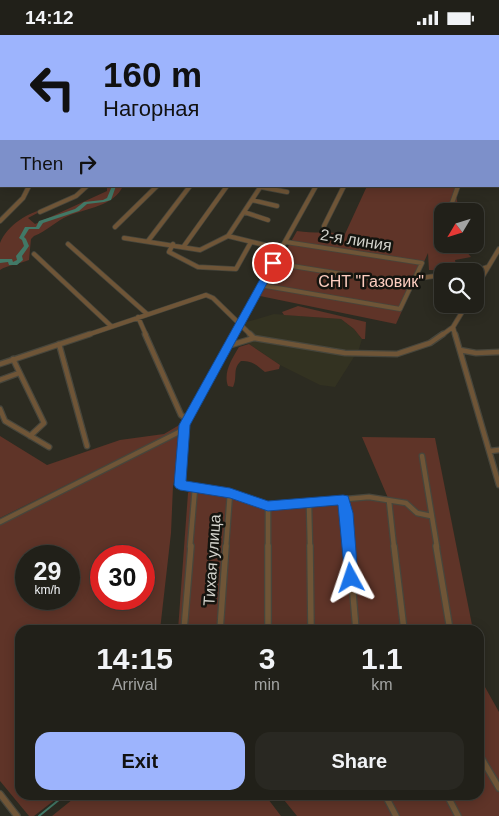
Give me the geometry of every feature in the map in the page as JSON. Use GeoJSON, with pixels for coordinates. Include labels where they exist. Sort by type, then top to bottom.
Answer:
{"type":"FeatureCollection","features":[{"type":"Feature","properties":{"kind":"street"},"geometry":{"type":"LineString","coordinates":[[0,221],[23,197],[28,187]]}},
{"type":"Feature","properties":{"kind":"street"},"geometry":{"type":"LineString","coordinates":[[40,212],[76,196],[86,187]]}},
{"type":"Feature","properties":{"kind":"street"},"geometry":{"type":"LineString","coordinates":[[116,227],[156,187]]}},
{"type":"Feature","properties":{"kind":"street"},"geometry":{"type":"LineString","coordinates":[[148,241],[189,187]]}},
{"type":"Feature","properties":{"kind":"street"},"geometry":{"type":"LineString","coordinates":[[184,246],[226,187]]}},
{"type":"Feature","properties":{"kind":"street"},"geometry":{"type":"LineString","coordinates":[[124,238],[173,244],[200,250],[228,236],[261,187],[287,192]]}},
{"type":"Feature","properties":{"kind":"street"},"geometry":{"type":"LineString","coordinates":[[315,187],[187,419],[184,430],[180,485],[230,493],[268,506],[369,497],[406,503],[417,513],[431,516]]}},
{"type":"Feature","properties":{"kind":"street"},"geometry":{"type":"LineString","coordinates":[[324,226],[344,187]]}},
{"type":"Feature","properties":{"kind":"street"},"geometry":{"type":"LineString","coordinates":[[452,203],[458,187]]}},
{"type":"Feature","properties":{"kind":"street"},"geometry":{"type":"LineString","coordinates":[[252,200],[277,206]]}},
{"type":"Feature","properties":{"kind":"street"},"geometry":{"type":"LineString","coordinates":[[244,212],[268,220]]}},
{"type":"Feature","properties":{"kind":"street"},"geometry":{"type":"LineString","coordinates":[[228,236],[281,249]]}},
{"type":"Feature","properties":{"kind":"street"},"geometry":{"type":"LineString","coordinates":[[173,244],[169,252],[198,267],[236,269],[251,242]]}},
{"type":"Feature","properties":{"kind":"street","name":"2-я линия"},"geometry":{"type":"LineString","coordinates":[[286,242],[422,263],[414,279]]}},
{"type":"Feature","properties":{"kind":"street"},"geometry":{"type":"LineString","coordinates":[[68,244],[147,314]]}},
{"type":"Feature","properties":{"kind":"street"},"geometry":{"type":"LineString","coordinates":[[484,274],[499,249]]}},
{"type":"Feature","properties":{"kind":"street"},"geometry":{"type":"LineString","coordinates":[[34,254],[111,326]]}},
{"type":"Feature","properties":{"kind":"street"},"geometry":{"type":"LineString","coordinates":[[273,263],[411,285]]}},
{"type":"Feature","properties":{"kind":"street"},"geometry":{"type":"LineString","coordinates":[[484,268],[488,267]]}},
{"type":"Feature","properties":{"kind":"street"},"geometry":{"type":"LineString","coordinates":[[260,285],[400,309],[414,279],[434,276]]}},
{"type":"Feature","properties":{"kind":"street"},"geometry":{"type":"LineString","coordinates":[[0,364],[206,295],[213,297],[254,338]]}},
{"type":"Feature","properties":{"kind":"street"},"geometry":{"type":"LineString","coordinates":[[228,346],[254,338],[345,353],[396,354],[422,347],[453,327],[462,313]]}},
{"type":"Feature","properties":{"kind":"street"},"geometry":{"type":"LineString","coordinates":[[138,317],[181,415],[187,419]]}},
{"type":"Feature","properties":{"kind":"street"},"geometry":{"type":"LineString","coordinates":[[453,327],[499,485]]}},
{"type":"Feature","properties":{"kind":"street"},"geometry":{"type":"LineString","coordinates":[[59,344],[87,446]]}},
{"type":"Feature","properties":{"kind":"street"},"geometry":{"type":"LineString","coordinates":[[460,350],[476,353],[499,352]]}},
{"type":"Feature","properties":{"kind":"street"},"geometry":{"type":"LineString","coordinates":[[13,359],[44,423],[30,436]]}},
{"type":"Feature","properties":{"kind":"street"},"geometry":{"type":"LineString","coordinates":[[0,380],[20,373]]}},
{"type":"Feature","properties":{"kind":"street"},"geometry":{"type":"LineString","coordinates":[[0,409],[5,421],[49,447]]}},
{"type":"Feature","properties":{"kind":"street"},"geometry":{"type":"LineString","coordinates":[[0,522],[184,430]]}},
{"type":"Feature","properties":{"kind":"street"},"geometry":{"type":"LineString","coordinates":[[490,451],[499,450]]}},
{"type":"Feature","properties":{"kind":"street"},"geometry":{"type":"LineString","coordinates":[[422,456],[449,625]]}},
{"type":"Feature","properties":{"kind":"street"},"geometry":{"type":"LineString","coordinates":[[184,625],[195,488]]}},
{"type":"Feature","properties":{"kind":"street","name":"Тихая улица"},"geometry":{"type":"LineString","coordinates":[[220,625],[230,493]]}},
{"type":"Feature","properties":{"kind":"street"},"geometry":{"type":"LineString","coordinates":[[343,500],[346,513],[356,625]]}},
{"type":"Feature","properties":{"kind":"street"},"geometry":{"type":"LineString","coordinates":[[389,501],[403,625]]}},
{"type":"Feature","properties":{"kind":"street"},"geometry":{"type":"LineString","coordinates":[[307,502],[309,506],[311,625]]}},
{"type":"Feature","properties":{"kind":"street"},"geometry":{"type":"LineString","coordinates":[[268,506],[268,625]]}},
{"type":"Feature","properties":{"kind":"street"},"geometry":{"type":"LineString","coordinates":[[484,762],[499,788]]}},
{"type":"Feature","properties":{"kind":"street"},"geometry":{"type":"LineString","coordinates":[[0,794],[18,816]]}},
{"type":"Feature","properties":{"kind":"street"},"geometry":{"type":"LineString","coordinates":[[388,800],[396,816]]}},
{"type":"Feature","properties":{"kind":"street"},"geometry":{"type":"LineString","coordinates":[[450,800],[458,816]]}},
{"type":"Feature","properties":{"kind":"shaded area"},"geometry":{"type":"Polygon","coordinates":[[[274,314],[341,319],[354,329],[362,339],[359,349],[335,387],[320,385],[280,365],[243,340],[254,338],[240,324],[274,314]]]}},
{"type":"Feature","properties":{"kind":"green space"},"geometry":{"type":"Polygon","coordinates":[[[107,187],[122,187],[119,193],[107,202],[68,216],[34,236],[31,239],[29,260],[0,270],[0,243],[3,236],[19,220],[47,208],[28,218],[35,224],[107,191],[107,187]]]}},
{"type":"Feature","properties":{"kind":"green space","name":"СНТ \"Газовик\""},"geometry":{"type":"Polygon","coordinates":[[[367,187],[458,187],[456,195],[458,203],[434,203],[434,253],[468,253],[471,257],[455,260],[456,263],[434,263],[434,270],[429,270],[428,253],[396,324],[260,296],[297,231],[345,234],[367,187]]]}},
{"type":"Feature","properties":{"kind":"green space"},"geometry":{"type":"Polygon","coordinates":[[[298,306],[366,322],[365,339],[362,339],[354,329],[341,319],[284,315],[282,312],[298,306]]]}},
{"type":"Feature","properties":{"kind":"green space"},"geometry":{"type":"Polygon","coordinates":[[[249,344],[280,365],[279,369],[265,372],[257,365],[241,361],[236,370],[233,387],[228,386],[227,371],[231,361],[239,347],[249,344]]]}},
{"type":"Feature","properties":{"kind":"green space"},"geometry":{"type":"Polygon","coordinates":[[[181,424],[181,428],[0,518],[0,436],[47,465],[120,440],[164,434],[181,424]]]}},
{"type":"Feature","properties":{"kind":"green space"},"geometry":{"type":"Polygon","coordinates":[[[178,435],[181,437],[181,452],[173,486],[171,533],[161,625],[15,625],[15,799],[0,781],[0,525],[178,435]]]}},
{"type":"Feature","properties":{"kind":"green space"},"geometry":{"type":"Polygon","coordinates":[[[362,437],[435,438],[472,625],[178,625],[188,493],[193,486],[226,487],[267,503],[343,497],[388,498],[362,437]]]}},
{"type":"Feature","properties":{"kind":"green space"},"geometry":{"type":"Polygon","coordinates":[[[484,682],[499,712],[499,816],[297,816],[284,800],[484,800],[484,682]]]}},
{"type":"Feature","properties":{"kind":"green space"},"geometry":{"type":"Polygon","coordinates":[[[16,800],[55,800],[34,816],[29,816],[16,800]]]}},
{"type":"Feature","properties":{"kind":"green space"},"geometry":{"type":"Polygon","coordinates":[[[72,800],[269,800],[281,816],[52,816],[72,800]]]}},
{"type":"Feature","properties":{"kind":"waterway"},"geometry":{"type":"LineString","coordinates":[[0,261],[10,260],[11,264],[15,264],[20,260],[19,256],[27,246],[24,239],[21,238],[27,228],[37,228],[41,222],[77,210],[86,203],[109,199],[114,187]]}},
{"type":"Feature","properties":{"kind":"waterway"},"geometry":{"type":"LineString","coordinates":[[39,816],[59,800]]}},
{"type":"Feature","properties":{"kind":"route"},"geometry":{"type":"LineString","coordinates":[[273,263],[184,425],[180,485],[230,493],[268,506],[343,500],[346,513],[351,578]]}}]}
